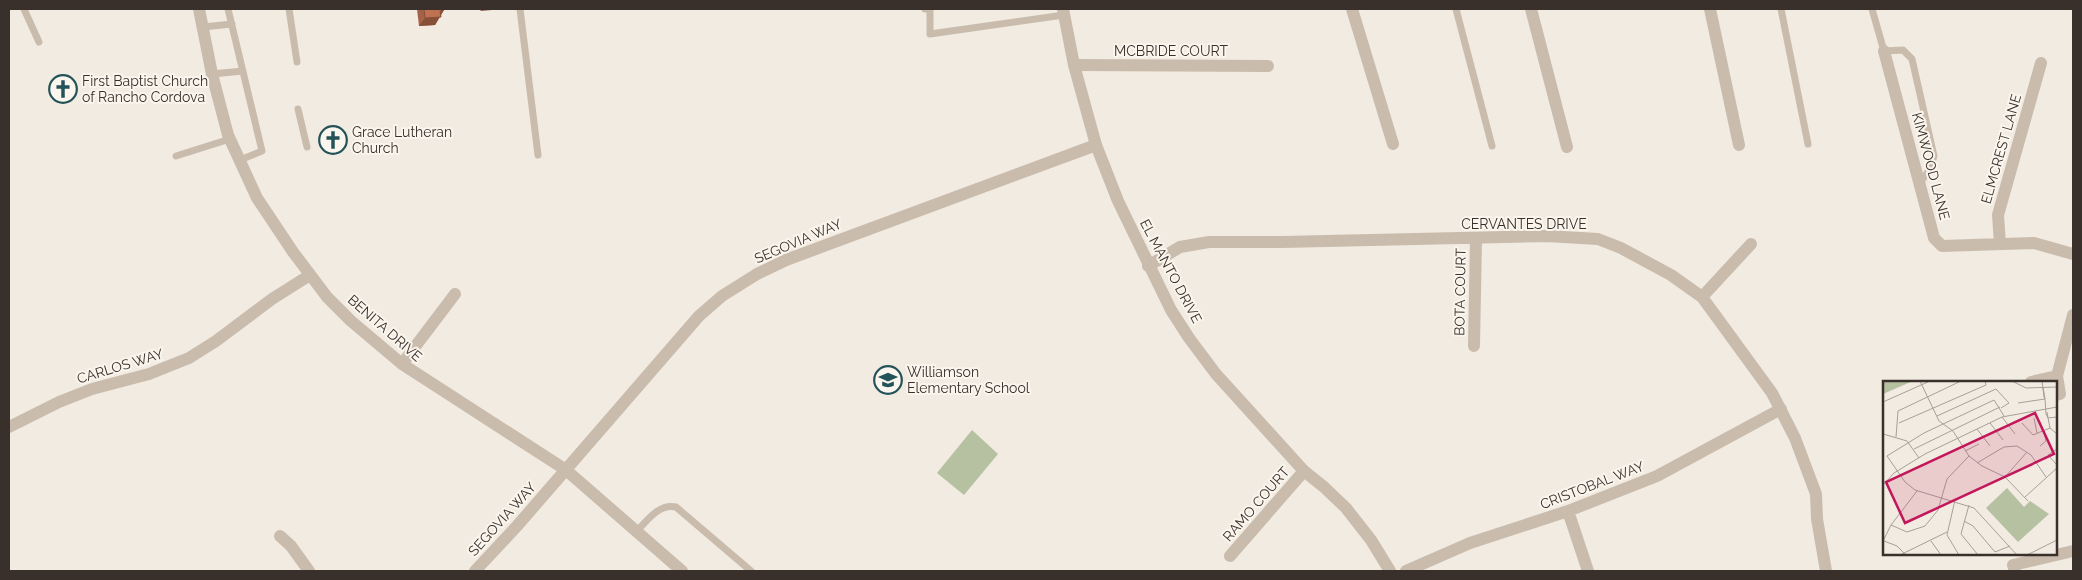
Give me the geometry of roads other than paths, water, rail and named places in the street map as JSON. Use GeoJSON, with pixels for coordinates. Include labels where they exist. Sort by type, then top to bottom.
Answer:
{"type":"FeatureCollection","features":[{"type":"Feature","properties":{"kind":"street","name":"BENITA DRIVE"},"geometry":{"type":"LineString","coordinates":[[199,9],[212,74],[230,139],[257,198],[327,297],[351,321],[402,364],[566,470],[682,571]]}},
{"type":"Feature","properties":{"kind":"street"},"geometry":{"type":"LineString","coordinates":[[1352,9],[1393,144]]}},
{"type":"Feature","properties":{"kind":"street"},"geometry":{"type":"LineString","coordinates":[[1531,9],[1567,147]]}},
{"type":"Feature","properties":{"kind":"street"},"geometry":{"type":"LineString","coordinates":[[1710,9],[1739,144]]}},
{"type":"Feature","properties":{"kind":"street","name":"EL MANTO DRIVE"},"geometry":{"type":"LineString","coordinates":[[1063,12],[1074,65],[1096,145],[1118,201],[1171,310],[1188,338],[1239,401],[1304,471],[1346,508],[1371,540],[1390,571]]}},
{"type":"Feature","properties":{"kind":"street","name":"KIMWOOD LANE"},"geometry":{"type":"LineString","coordinates":[[1884,51],[1934,238],[1942,246],[2034,243],[2073,254]]}},
{"type":"Feature","properties":{"kind":"street","name":"ELMCREST LANE"},"geometry":{"type":"LineString","coordinates":[[2000,244],[1998,215],[2040,63]]}},
{"type":"Feature","properties":{"kind":"street","name":"MCBRIDE COURT"},"geometry":{"type":"LineString","coordinates":[[1074,65],[1268,66]]}},
{"type":"Feature","properties":{"kind":"street","name":"SEGOVIA WAY"},"geometry":{"type":"LineString","coordinates":[[474,571],[566,470],[684,331],[722,296],[757,274],[805,252],[1096,145]]}},
{"type":"Feature","properties":{"kind":"street","name":"CERVANTES DRIVE"},"geometry":{"type":"LineString","coordinates":[[1148,266],[1180,247],[1209,242],[1476,239],[1546,236],[1598,239],[1621,248],[1671,275],[1702,298],[1772,393],[1808,468],[1816,494],[1817,519],[1826,571]]}},
{"type":"Feature","properties":{"kind":"street","name":"BOTA COURT"},"geometry":{"type":"LineString","coordinates":[[1474,346],[1476,239]]}},
{"type":"Feature","properties":{"kind":"street"},"geometry":{"type":"LineString","coordinates":[[1702,298],[1751,244]]}},
{"type":"Feature","properties":{"kind":"street","name":"CARLOS WAY"},"geometry":{"type":"LineString","coordinates":[[9,427],[84,392],[149,374],[189,358],[216,341],[272,298],[310,275]]}},
{"type":"Feature","properties":{"kind":"street"},"geometry":{"type":"LineString","coordinates":[[402,364],[455,294]]}},
{"type":"Feature","properties":{"kind":"street"},"geometry":{"type":"LineString","coordinates":[[2057,395],[2060,394],[2057,376],[2073,315]]}},
{"type":"Feature","properties":{"kind":"street"},"geometry":{"type":"LineString","coordinates":[[2034,381],[2057,376]]}},
{"type":"Feature","properties":{"kind":"street","name":"CRISTOBAL WAY"},"geometry":{"type":"LineString","coordinates":[[1406,571],[1470,543],[1568,511],[1657,476],[1781,409]]}},
{"type":"Feature","properties":{"kind":"street","name":"RAMO COURT"},"geometry":{"type":"LineString","coordinates":[[1230,556],[1304,471]]}},
{"type":"Feature","properties":{"kind":"street"},"geometry":{"type":"LineString","coordinates":[[1568,511],[1588,571]]}},
{"type":"Feature","properties":{"kind":"street"},"geometry":{"type":"LineString","coordinates":[[280,536],[302,558],[309,571]]}},
{"type":"Feature","properties":{"kind":"street"},"geometry":{"type":"LineString","coordinates":[[2057,555],[2073,551]]}},
{"type":"Feature","properties":{"kind":"street"},"geometry":{"type":"LineString","coordinates":[[2015,571],[2013,565],[2056,555]]}},
{"type":"Feature","properties":{"kind":"lane"},"geometry":{"type":"LineString","coordinates":[[24,9],[39,42]]}},
{"type":"Feature","properties":{"kind":"lane"},"geometry":{"type":"LineString","coordinates":[[228,9],[262,151],[240,160]]}},
{"type":"Feature","properties":{"kind":"lane"},"geometry":{"type":"LineString","coordinates":[[289,9],[297,62]]}},
{"type":"Feature","properties":{"kind":"lane"},"geometry":{"type":"LineString","coordinates":[[520,9],[538,155]]}},
{"type":"Feature","properties":{"kind":"lane"},"geometry":{"type":"LineString","coordinates":[[925,9],[930,9],[930,34],[1063,12]]}},
{"type":"Feature","properties":{"kind":"lane"},"geometry":{"type":"LineString","coordinates":[[1456,9],[1492,146]]}},
{"type":"Feature","properties":{"kind":"lane"},"geometry":{"type":"LineString","coordinates":[[1781,9],[1808,144]]}},
{"type":"Feature","properties":{"kind":"lane"},"geometry":{"type":"LineString","coordinates":[[1872,9],[1884,51],[1902,50],[1912,59],[1934,156],[1930,169],[1920,183]]}},
{"type":"Feature","properties":{"kind":"lane"},"geometry":{"type":"LineString","coordinates":[[202,27],[232,24]]}},
{"type":"Feature","properties":{"kind":"lane"},"geometry":{"type":"LineString","coordinates":[[212,74],[243,71]]}},
{"type":"Feature","properties":{"kind":"lane"},"geometry":{"type":"LineString","coordinates":[[298,109],[307,147]]}},
{"type":"Feature","properties":{"kind":"lane"},"geometry":{"type":"LineString","coordinates":[[176,156],[230,139]]}},
{"type":"Feature","properties":{"kind":"lane"},"geometry":{"type":"LineString","coordinates":[[637,531],[661,509],[667,506],[676,507],[751,571]]}},
{"type":"Feature","properties":{"kind":"place","name":"First Baptist Church of Rancho Cordova"},"geometry":{"type":"Point","coordinates":[63,89]}},
{"type":"Feature","properties":{"kind":"place","name":"Grace Lutheran Church"},"geometry":{"type":"Point","coordinates":[333,140]}},
{"type":"Feature","properties":{"kind":"place","name":"Williamson Elementary School"},"geometry":{"type":"Point","coordinates":[888,380]}}]}
